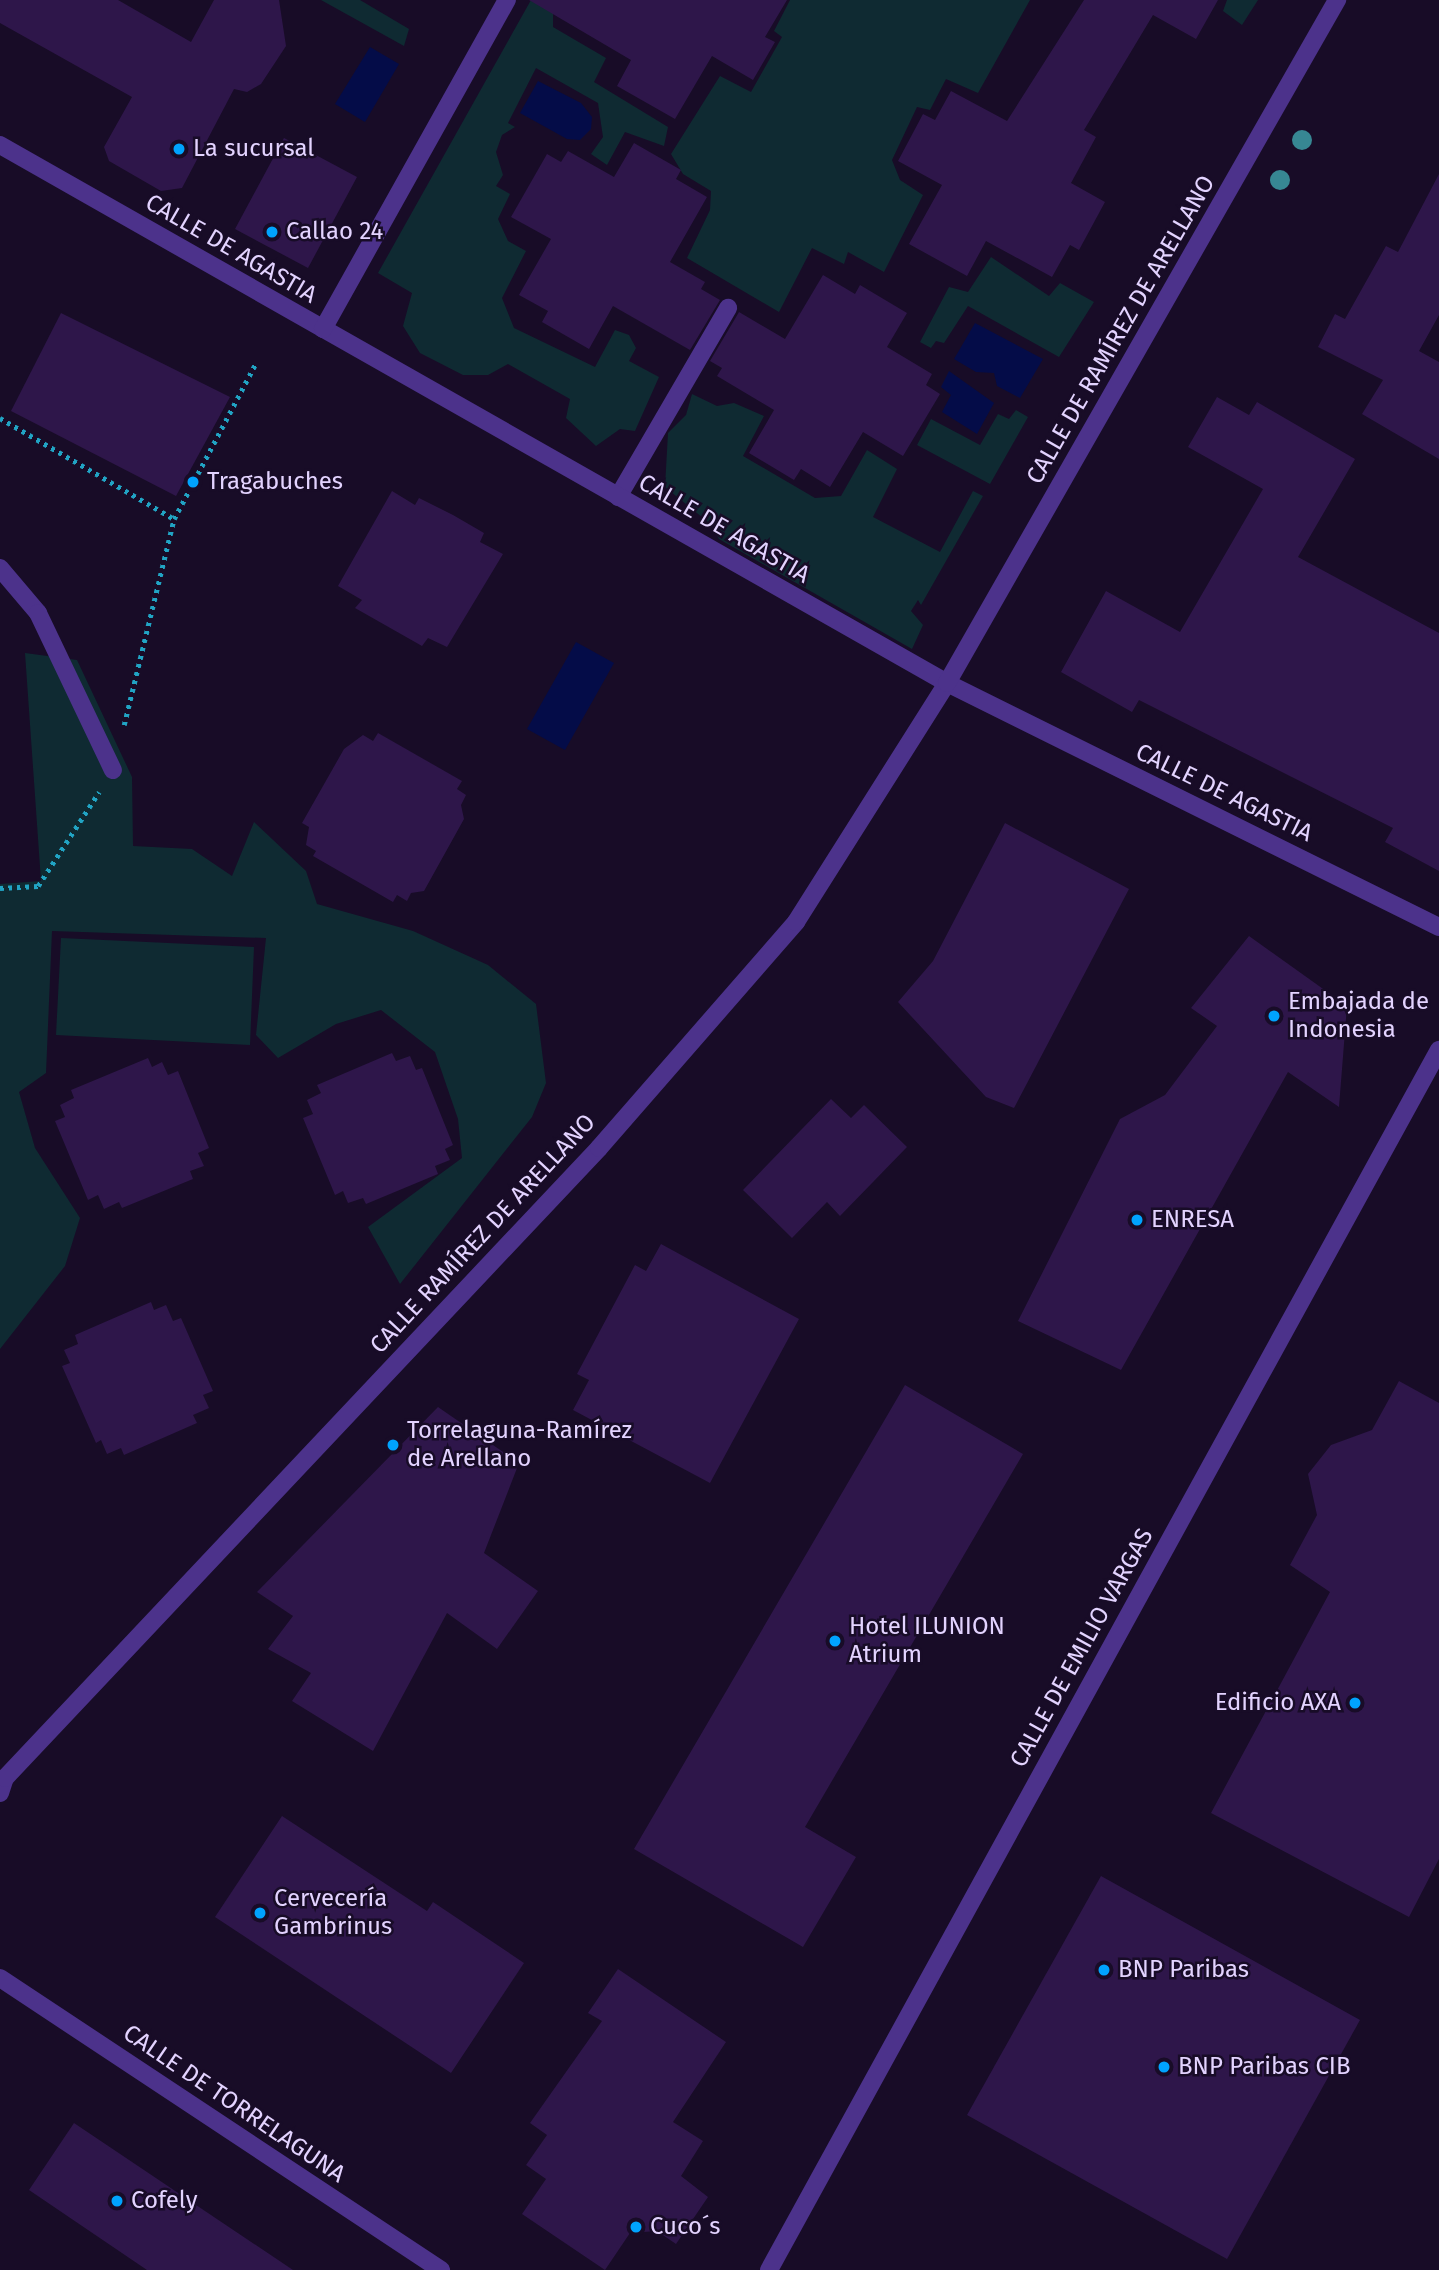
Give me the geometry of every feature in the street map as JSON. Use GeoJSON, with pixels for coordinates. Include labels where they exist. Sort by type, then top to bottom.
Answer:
{"type":"FeatureCollection","features":[{"type":"Feature","properties":{"kind":"street"},"geometry":{"type":"LineString","coordinates":[[323,329],[507,0]]}},
{"type":"Feature","properties":{"kind":"street","name":"CALLE DE RAMÍREZ DE ARELLANO"},"geometry":{"type":"LineString","coordinates":[[947,683],[1337,0]]}},
{"type":"Feature","properties":{"kind":"street","name":"CALLE DE AGASTIA"},"geometry":{"type":"LineString","coordinates":[[0,145],[947,683],[1439,927]]}},
{"type":"Feature","properties":{"kind":"street"},"geometry":{"type":"LineString","coordinates":[[618,496],[727,308]]}},
{"type":"Feature","properties":{"kind":"street"},"geometry":{"type":"LineString","coordinates":[[0,568],[38,613],[113,770]]}},
{"type":"Feature","properties":{"kind":"street","name":"CALLE RAMÍREZ DE ARELLANO"},"geometry":{"type":"LineString","coordinates":[[2,1783],[599,1148],[796,922],[947,683]]}},
{"type":"Feature","properties":{"kind":"street","name":"CALLE DE EMILIO VARGAS"},"geometry":{"type":"LineString","coordinates":[[769,2270],[1439,1050]]}},
{"type":"Feature","properties":{"kind":"street","name":"CALLE DE TORRELAGUNA"},"geometry":{"type":"LineString","coordinates":[[0,1978],[441,2270]]}},
{"type":"Feature","properties":{"kind":"path"},"geometry":{"type":"LineString","coordinates":[[0,418],[174,519],[257,361]]}},
{"type":"Feature","properties":{"kind":"shaded area"},"geometry":{"type":"Polygon","coordinates":[[[321,0],[360,0],[409,29],[404,46],[321,0]]]}},
{"type":"Feature","properties":{"kind":"shaded area"},"geometry":{"type":"Polygon","coordinates":[[[531,0],[553,12],[553,27],[606,58],[594,82],[668,127],[664,146],[625,132],[607,165],[591,154],[603,137],[598,103],[536,68],[508,123],[515,127],[502,135],[496,152],[503,175],[496,186],[510,194],[498,219],[508,241],[526,251],[502,298],[514,328],[595,367],[615,330],[629,335],[636,348],[629,361],[659,377],[635,431],[620,429],[596,446],[566,418],[570,399],[508,364],[488,375],[463,375],[420,353],[403,326],[412,293],[378,273],[531,0]]]}},
{"type":"Feature","properties":{"kind":"shaded area"},"geometry":{"type":"Polygon","coordinates":[[[790,0],[1030,0],[978,93],[946,79],[930,110],[917,107],[892,160],[900,180],[923,195],[884,272],[848,252],[844,264],[812,248],[779,312],[687,258],[710,210],[711,191],[683,174],[671,154],[720,76],[751,92],[782,37],[774,31],[790,0]]]}},
{"type":"Feature","properties":{"kind":"shaded area"},"geometry":{"type":"Polygon","coordinates":[[[1227,0],[1258,0],[1242,25],[1223,11],[1227,0]]]}},
{"type":"Feature","properties":{"kind":"shaded area"},"geometry":{"type":"Polygon","coordinates":[[[370,47],[399,64],[365,122],[335,104],[370,47]]]}},
{"type":"Feature","properties":{"kind":"shaded area"},"geometry":{"type":"Polygon","coordinates":[[[538,81],[581,103],[592,117],[591,129],[580,140],[567,139],[520,113],[538,81]]]}},
{"type":"Feature","properties":{"kind":"shaded area"},"geometry":{"type":"Polygon","coordinates":[[[991,257],[1049,296],[1060,283],[1094,302],[1059,357],[968,306],[944,343],[936,341],[931,348],[920,342],[949,287],[968,292],[991,257]]]}},
{"type":"Feature","properties":{"kind":"shaded area"},"geometry":{"type":"Polygon","coordinates":[[[975,323],[1043,359],[1020,398],[997,386],[994,373],[976,372],[954,359],[975,323]]]}},
{"type":"Feature","properties":{"kind":"shaded area"},"geometry":{"type":"Polygon","coordinates":[[[949,371],[994,403],[977,434],[942,412],[951,395],[941,387],[949,371]]]}},
{"type":"Feature","properties":{"kind":"shaded area"},"geometry":{"type":"Polygon","coordinates":[[[692,394],[717,406],[734,403],[764,416],[743,456],[815,498],[841,496],[867,450],[897,469],[873,517],[940,552],[973,491],[983,496],[921,605],[918,600],[911,611],[923,625],[912,649],[719,539],[708,522],[665,487],[668,433],[686,415],[692,394]]]}},
{"type":"Feature","properties":{"kind":"shaded area"},"geometry":{"type":"Polygon","coordinates":[[[1016,410],[1028,417],[990,484],[917,445],[931,419],[980,445],[998,414],[1009,419],[1016,410]]]}},
{"type":"Feature","properties":{"kind":"shaded area"},"geometry":{"type":"Polygon","coordinates":[[[576,642],[614,663],[565,750],[527,729],[576,642]]]}},
{"type":"Feature","properties":{"kind":"shaded area"},"geometry":{"type":"Polygon","coordinates":[[[25,653],[77,660],[132,777],[133,846],[192,849],[232,876],[254,822],[306,871],[317,904],[413,931],[488,965],[536,1004],[546,1083],[532,1117],[400,1284],[368,1227],[462,1158],[458,1119],[435,1052],[381,1010],[336,1024],[278,1058],[256,1035],[266,938],[52,931],[46,1073],[19,1092],[35,1148],[80,1218],[65,1266],[0,1349],[0,884],[41,881],[25,653]]]}},
{"type":"Feature","properties":{"kind":"shaded area"},"geometry":{"type":"Polygon","coordinates":[[[61,938],[254,947],[250,1045],[56,1035],[61,938]]]}},
{"type":"Feature","properties":{"kind":"building"},"geometry":{"type":"Polygon","coordinates":[[[0,0],[118,0],[191,42],[214,0],[279,0],[286,46],[261,84],[247,92],[234,89],[182,188],[161,191],[109,161],[104,147],[132,97],[0,23],[0,0]]]}},
{"type":"Feature","properties":{"kind":"building"},"geometry":{"type":"Polygon","coordinates":[[[529,0],[787,0],[765,37],[775,42],[753,80],[712,56],[675,119],[617,86],[631,60],[529,0]]]}},
{"type":"Feature","properties":{"kind":"building"},"geometry":{"type":"Polygon","coordinates":[[[1084,0],[1218,0],[1196,39],[1153,15],[1084,130],[1096,137],[1071,183],[1105,202],[1079,250],[1070,245],[1052,277],[986,241],[967,276],[909,244],[942,185],[898,161],[923,114],[935,120],[951,91],[1007,121],[1084,0]]]}},
{"type":"Feature","properties":{"kind":"building"},"geometry":{"type":"Polygon","coordinates":[[[284,138],[357,177],[308,268],[235,229],[284,138]]]}},
{"type":"Feature","properties":{"kind":"building"},"geometry":{"type":"Polygon","coordinates":[[[634,143],[681,170],[676,179],[707,197],[670,262],[705,282],[701,289],[720,300],[690,350],[613,306],[589,349],[542,322],[548,311],[519,295],[551,239],[511,217],[547,154],[561,162],[568,151],[614,177],[634,143]]]}},
{"type":"Feature","properties":{"kind":"building"},"geometry":{"type":"Polygon","coordinates":[[[1439,174],[1439,315],[1419,351],[1439,362],[1439,459],[1362,414],[1383,380],[1318,347],[1335,314],[1345,319],[1386,246],[1398,252],[1439,174]]]}},
{"type":"Feature","properties":{"kind":"building"},"geometry":{"type":"Polygon","coordinates":[[[823,275],[855,294],[860,285],[907,313],[887,347],[932,374],[926,385],[940,394],[903,456],[863,432],[830,487],[801,469],[794,480],[749,453],[774,410],[717,376],[722,368],[710,361],[739,312],[785,339],[823,275]]]}},
{"type":"Feature","properties":{"kind":"building"},"geometry":{"type":"Polygon","coordinates":[[[61,313],[230,397],[176,496],[11,411],[61,313]]]}},
{"type":"Feature","properties":{"kind":"building"},"geometry":{"type":"Polygon","coordinates":[[[1217,397],[1249,415],[1257,402],[1355,459],[1298,557],[1439,633],[1439,871],[1385,842],[1393,828],[1139,700],[1132,712],[1061,672],[1106,591],[1180,632],[1263,489],[1188,447],[1217,397]]]}},
{"type":"Feature","properties":{"kind":"building"},"geometry":{"type":"Polygon","coordinates":[[[392,491],[415,505],[419,498],[453,515],[484,533],[480,542],[503,554],[447,647],[428,638],[422,646],[355,608],[362,600],[338,586],[392,491]]]}},
{"type":"Feature","properties":{"kind":"building"},"geometry":{"type":"Polygon","coordinates":[[[378,733],[462,781],[457,789],[466,795],[461,805],[464,819],[424,891],[411,893],[407,901],[397,895],[393,902],[313,856],[316,851],[306,845],[309,827],[302,823],[344,749],[363,735],[373,741],[378,733]]]}},
{"type":"Feature","properties":{"kind":"building"},"geometry":{"type":"Polygon","coordinates":[[[1005,823],[1129,889],[1014,1108],[986,1097],[898,1002],[933,961],[1005,823]]]}},
{"type":"Feature","properties":{"kind":"building","name":"ENRESA"},"geometry":{"type":"Polygon","coordinates":[[[1249,936],[1347,1006],[1339,1107],[1288,1072],[1121,1370],[1018,1321],[1120,1119],[1165,1095],[1217,1026],[1191,1008],[1249,936]]]}},
{"type":"Feature","properties":{"kind":"building"},"geometry":{"type":"Polygon","coordinates":[[[392,1053],[396,1061],[410,1056],[416,1070],[422,1068],[453,1145],[445,1149],[450,1160],[435,1166],[438,1174],[366,1204],[363,1198],[348,1203],[343,1191],[335,1195],[303,1118],[313,1114],[307,1100],[321,1093],[317,1085],[392,1053]]]}},
{"type":"Feature","properties":{"kind":"building"},"geometry":{"type":"Polygon","coordinates":[[[148,1058],[152,1067],[162,1062],[168,1075],[178,1071],[209,1148],[198,1153],[204,1166],[190,1171],[193,1179],[122,1208],[119,1202],[104,1209],[98,1195],[88,1200],[55,1121],[65,1117],[60,1105],[74,1098],[71,1090],[148,1058]]]}},
{"type":"Feature","properties":{"kind":"building"},"geometry":{"type":"Polygon","coordinates":[[[831,1099],[851,1118],[864,1105],[907,1147],[840,1216],[827,1202],[792,1238],[743,1190],[831,1099]]]}},
{"type":"Feature","properties":{"kind":"building"},"geometry":{"type":"Polygon","coordinates":[[[661,1244],[799,1319],[710,1483],[573,1410],[589,1380],[577,1374],[635,1265],[646,1271],[661,1244]]]}},
{"type":"Feature","properties":{"kind":"building"},"geometry":{"type":"Polygon","coordinates":[[[151,1302],[154,1310],[166,1305],[173,1321],[181,1318],[213,1391],[203,1395],[209,1408],[193,1415],[197,1423],[124,1455],[121,1448],[107,1454],[101,1440],[96,1443],[62,1366],[70,1363],[64,1350],[78,1344],[75,1335],[151,1302]]]}},
{"type":"Feature","properties":{"kind":"building","name":"Edificio AXA"},"geometry":{"type":"Polygon","coordinates":[[[1399,1381],[1439,1403],[1439,1859],[1409,1917],[1211,1813],[1330,1592],[1290,1565],[1317,1515],[1308,1474],[1331,1445],[1372,1430],[1399,1381]]]}},
{"type":"Feature","properties":{"kind":"building","name":"Hotel ILUNION Atrium"},"geometry":{"type":"Polygon","coordinates":[[[905,1385],[1023,1454],[805,1827],[856,1857],[803,1947],[634,1849],[905,1385]]]}},
{"type":"Feature","properties":{"kind":"building"},"geometry":{"type":"Polygon","coordinates":[[[438,1407],[519,1463],[484,1553],[538,1591],[497,1649],[447,1613],[373,1751],[292,1701],[311,1673],[268,1649],[293,1616],[257,1592],[438,1407]]]}},
{"type":"Feature","properties":{"kind":"building"},"geometry":{"type":"Polygon","coordinates":[[[282,1816],[427,1911],[433,1902],[524,1963],[451,2073],[215,1917],[282,1816]]]}},
{"type":"Feature","properties":{"kind":"building","name":"BNP Paribas CIB"},"geometry":{"type":"Polygon","coordinates":[[[1101,1876],[1360,2020],[1227,2259],[967,2115],[1101,1876]]]}},
{"type":"Feature","properties":{"kind":"building"},"geometry":{"type":"Polygon","coordinates":[[[618,1969],[726,2042],[673,2122],[703,2141],[681,2176],[708,2197],[676,2244],[657,2231],[630,2233],[605,2270],[522,2214],[546,2179],[526,2165],[547,2135],[530,2123],[602,2021],[588,2013],[618,1969]]]}},
{"type":"Feature","properties":{"kind":"building","name":"Cofely"},"geometry":{"type":"Polygon","coordinates":[[[74,2123],[293,2270],[147,2270],[29,2190],[74,2123]]]}},
{"type":"Feature","properties":{"kind":"place","name":"La sucursal"},"geometry":{"type":"Point","coordinates":[179,149]}},
{"type":"Feature","properties":{"kind":"place","name":"Callao 24"},"geometry":{"type":"Point","coordinates":[272,232]}},
{"type":"Feature","properties":{"kind":"place","name":"Tragabuches"},"geometry":{"type":"Point","coordinates":[193,482]}},
{"type":"Feature","properties":{"kind":"place","name":"Embajada de Indonesia"},"geometry":{"type":"Point","coordinates":[1274,1016]}},
{"type":"Feature","properties":{"kind":"place","name":"ENRESA"},"geometry":{"type":"Point","coordinates":[1137,1220]}},
{"type":"Feature","properties":{"kind":"place","name":"Torrelaguna-Ramírez de Arellano"},"geometry":{"type":"Point","coordinates":[393,1445]}},
{"type":"Feature","properties":{"kind":"place","name":"Hotel ILUNION Atrium"},"geometry":{"type":"Point","coordinates":[835,1641]}},
{"type":"Feature","properties":{"kind":"place","name":"Edificio AXA"},"geometry":{"type":"Point","coordinates":[1355,1703]}},
{"type":"Feature","properties":{"kind":"place","name":"Cervecería Gambrinus"},"geometry":{"type":"Point","coordinates":[260,1913]}},
{"type":"Feature","properties":{"kind":"place","name":"BNP Paribas"},"geometry":{"type":"Point","coordinates":[1104,1970]}},
{"type":"Feature","properties":{"kind":"place","name":"BNP Paribas CIB"},"geometry":{"type":"Point","coordinates":[1164,2067]}},
{"type":"Feature","properties":{"kind":"place","name":"Cofely"},"geometry":{"type":"Point","coordinates":[117,2201]}},
{"type":"Feature","properties":{"kind":"place","name":"Cuco´s"},"geometry":{"type":"Point","coordinates":[636,2227]}}]}
